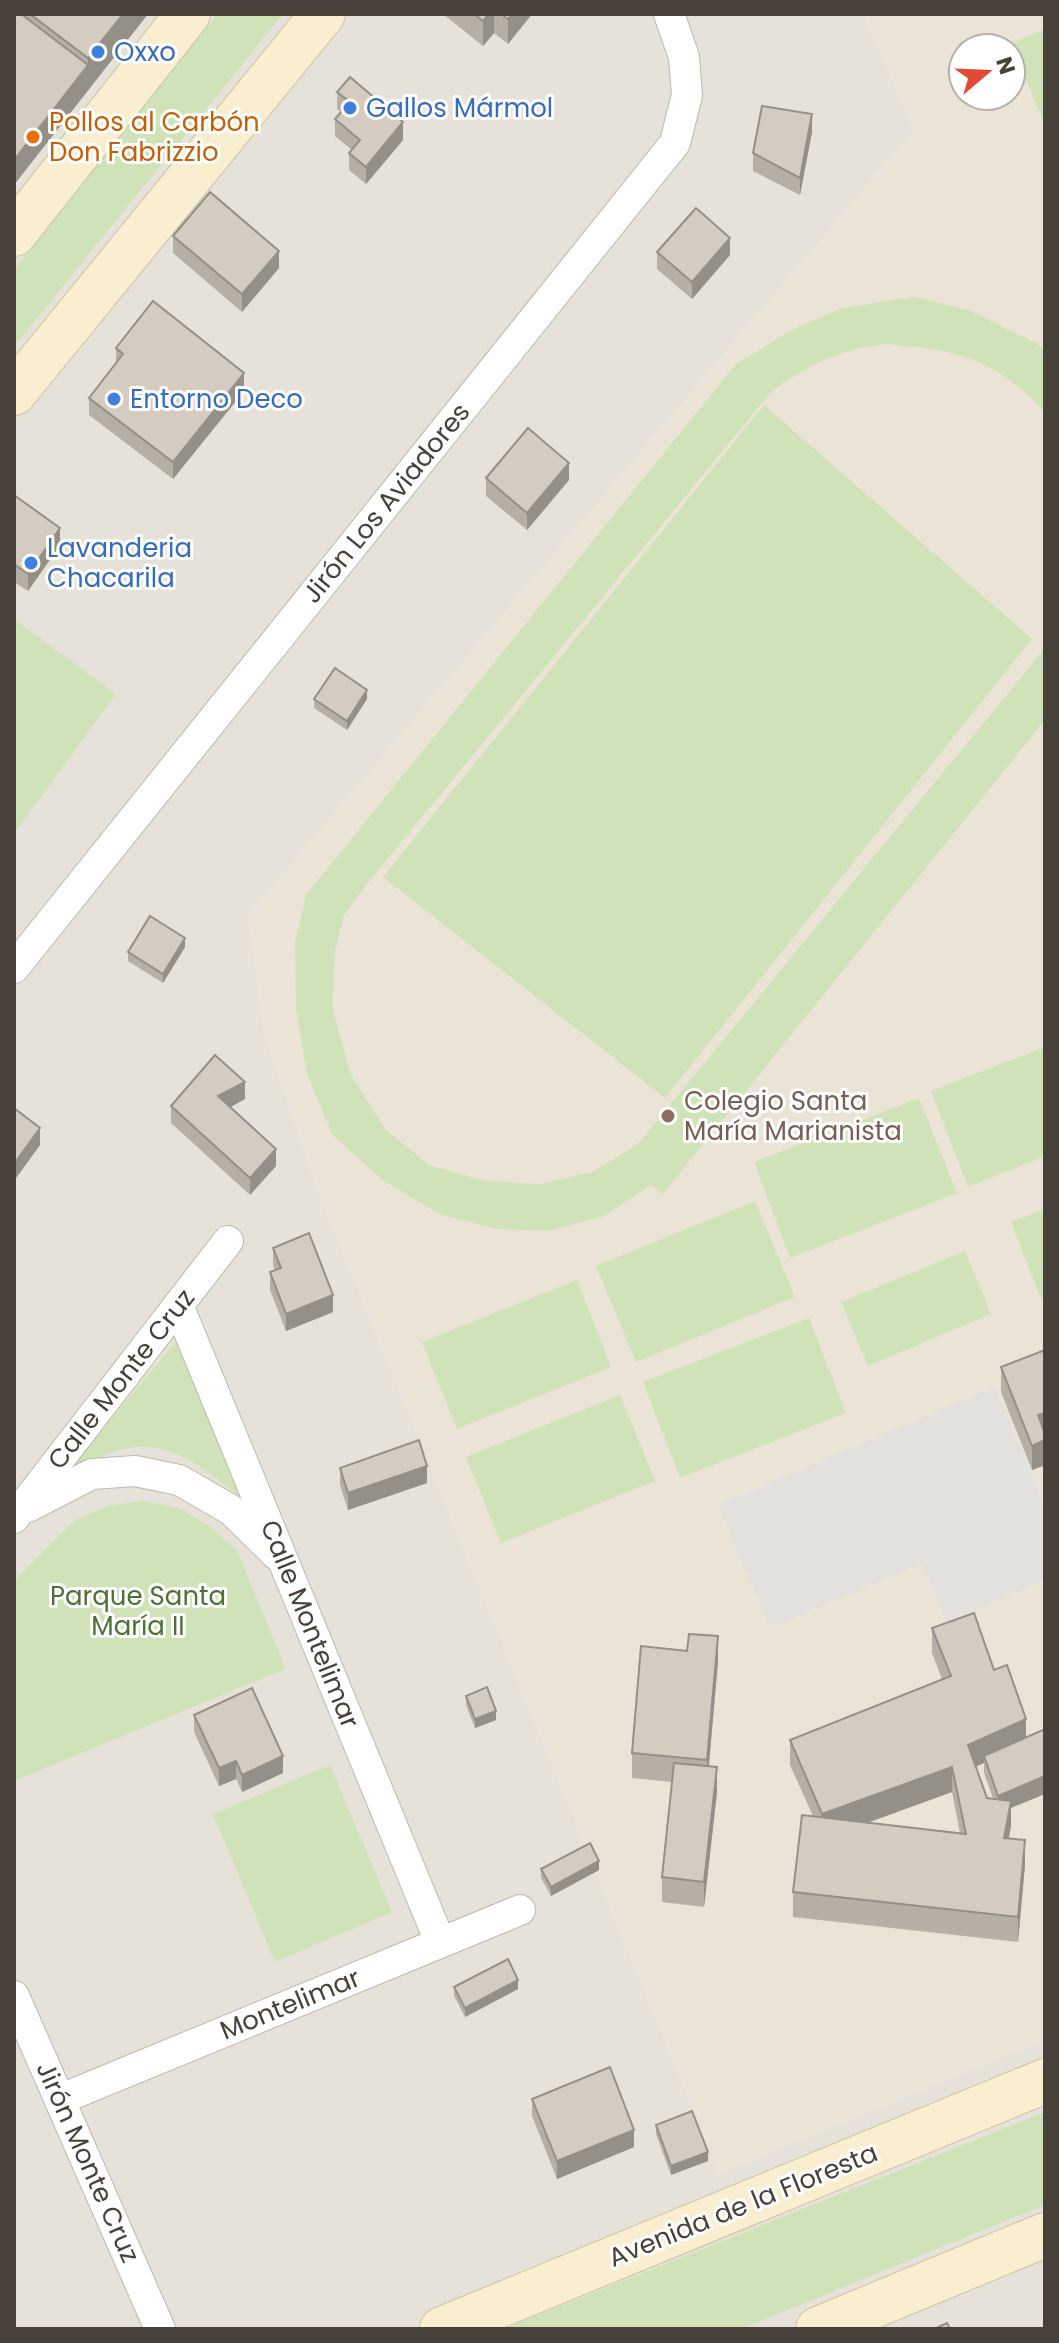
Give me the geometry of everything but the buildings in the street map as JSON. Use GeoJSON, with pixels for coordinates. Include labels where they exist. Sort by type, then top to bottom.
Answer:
{"type":"FeatureCollection","features":[{"type":"Feature","properties":{"kind":"street"},"geometry":{"type":"LineString","coordinates":[[14,234],[188,14]]}},
{"type":"Feature","properties":{"kind":"street"},"geometry":{"type":"LineString","coordinates":[[14,393],[323,14]]}},
{"type":"Feature","properties":{"kind":"street","name":"Jirón Los Aviadores"},"geometry":{"type":"LineString","coordinates":[[14,968],[675,143],[687,95],[684,57],[669,14]]}},
{"type":"Feature","properties":{"kind":"street","name":"Calle Monte Cruz"},"geometry":{"type":"LineString","coordinates":[[16,1514],[228,1241]]}},
{"type":"Feature","properties":{"kind":"street","name":"Calle Montelimar"},"geometry":{"type":"LineString","coordinates":[[178,1305],[440,1942]]}},
{"type":"Feature","properties":{"kind":"street"},"geometry":{"type":"LineString","coordinates":[[16,1514],[92,1474],[135,1471],[179,1480],[231,1510],[286,1563]]}},
{"type":"Feature","properties":{"kind":"street","name":"Montelimar"},"geometry":{"type":"LineString","coordinates":[[61,2099],[520,1910]]}},
{"type":"Feature","properties":{"kind":"street","name":"Jirón Monte Cruz"},"geometry":{"type":"LineString","coordinates":[[14,1996],[160,2329]]}},
{"type":"Feature","properties":{"kind":"street","name":"Avenida de la Floresta"},"geometry":{"type":"LineString","coordinates":[[442,2329],[1045,2081]]}},
{"type":"Feature","properties":{"kind":"street"},"geometry":{"type":"LineString","coordinates":[[818,2329],[1045,2235]]}},
{"type":"Feature","properties":{"kind":"shaded area"},"geometry":{"type":"Polygon","coordinates":[[[14,14],[1045,14],[1045,2329],[14,2329],[14,14]]]}},
{"type":"Feature","properties":{"kind":"shaded area","name":"Colegio Santa María Marianista"},"geometry":{"type":"Polygon","coordinates":[[[863,14],[1045,14],[1045,2040],[719,2174],[321,1200],[263,1032],[248,915],[914,130],[863,14]]]}},
{"type":"Feature","properties":{"kind":"shaded area"},"geometry":{"type":"Polygon","coordinates":[[[995,1387],[1045,1506],[1045,1580],[947,1622],[922,1563],[770,1628],[718,1505],[995,1387]]]}},
{"type":"Feature","properties":{"kind":"green space"},"geometry":{"type":"Polygon","coordinates":[[[217,14],[283,14],[14,347],[14,269],[217,14]]]}},
{"type":"Feature","properties":{"kind":"green space"},"geometry":{"type":"Polygon","coordinates":[[[1045,29],[1045,126],[1027,82],[1027,36],[1045,29]]]}},
{"type":"Feature","properties":{"kind":"green space"},"geometry":{"type":"Polygon","coordinates":[[[915,297],[969,310],[1038,344],[1045,352],[1045,413],[1017,386],[986,366],[952,353],[889,344],[834,356],[795,375],[771,392],[344,915],[335,952],[332,1006],[351,1075],[386,1130],[429,1165],[485,1181],[541,1184],[592,1172],[638,1144],[1045,648],[1045,720],[663,1194],[651,1185],[604,1216],[549,1231],[497,1229],[439,1214],[382,1180],[332,1134],[307,1074],[296,1008],[295,942],[306,895],[736,364],[792,330],[842,308],[915,297]]]}},
{"type":"Feature","properties":{"kind":"green space"},"geometry":{"type":"Polygon","coordinates":[[[764,405],[1032,639],[665,1098],[383,877],[764,405]]]}},
{"type":"Feature","properties":{"kind":"green space"},"geometry":{"type":"Polygon","coordinates":[[[14,619],[116,694],[14,834],[14,619]]]}},
{"type":"Feature","properties":{"kind":"green space"},"geometry":{"type":"Polygon","coordinates":[[[1045,1047],[1045,1156],[968,1187],[931,1091],[1045,1047]]]}},
{"type":"Feature","properties":{"kind":"green space"},"geometry":{"type":"Polygon","coordinates":[[[919,1098],[957,1193],[790,1258],[754,1162],[919,1098]]]}},
{"type":"Feature","properties":{"kind":"green space"},"geometry":{"type":"Polygon","coordinates":[[[755,1201],[795,1297],[636,1362],[596,1266],[755,1201]]]}},
{"type":"Feature","properties":{"kind":"green space"},"geometry":{"type":"Polygon","coordinates":[[[1045,1209],[1045,1297],[1041,1299],[1011,1222],[1045,1209]]]}},
{"type":"Feature","properties":{"kind":"green space"},"geometry":{"type":"Polygon","coordinates":[[[965,1251],[991,1314],[868,1366],[841,1302],[965,1251]]]}},
{"type":"Feature","properties":{"kind":"green space"},"geometry":{"type":"Polygon","coordinates":[[[577,1280],[611,1367],[457,1429],[422,1342],[577,1280]]]}},
{"type":"Feature","properties":{"kind":"green space"},"geometry":{"type":"Polygon","coordinates":[[[809,1318],[846,1413],[680,1478],[643,1382],[809,1318]]]}},
{"type":"Feature","properties":{"kind":"green space"},"geometry":{"type":"Polygon","coordinates":[[[179,1338],[250,1506],[192,1462],[160,1449],[123,1449],[69,1469],[179,1338]]]}},
{"type":"Feature","properties":{"kind":"green space"},"geometry":{"type":"Polygon","coordinates":[[[620,1395],[655,1481],[501,1543],[466,1457],[620,1395]]]}},
{"type":"Feature","properties":{"kind":"green space","name":"Parque Santa María II"},"geometry":{"type":"Polygon","coordinates":[[[143,1501],[176,1507],[208,1525],[237,1550],[286,1669],[14,1781],[14,1581],[74,1521],[107,1506],[143,1501]]]}},
{"type":"Feature","properties":{"kind":"green space"},"geometry":{"type":"Polygon","coordinates":[[[330,1765],[392,1912],[275,1962],[213,1814],[330,1765]]]}},
{"type":"Feature","properties":{"kind":"green space"},"geometry":{"type":"Polygon","coordinates":[[[1045,2112],[1045,2205],[741,2329],[503,2329],[1045,2112]]]}},
{"type":"Feature","properties":{"kind":"place","name":"Oxxo"},"geometry":{"type":"Point","coordinates":[98,52]}},
{"type":"Feature","properties":{"kind":"place","name":"Gallos Mármol"},"geometry":{"type":"Point","coordinates":[350,108]}},
{"type":"Feature","properties":{"kind":"place","name":"Pollos al Carbón Don Fabrizzio"},"geometry":{"type":"Point","coordinates":[33,137]}},
{"type":"Feature","properties":{"kind":"place","name":"Entorno Deco"},"geometry":{"type":"Point","coordinates":[114,399]}},
{"type":"Feature","properties":{"kind":"place","name":"Lavanderia Chacarila"},"geometry":{"type":"Point","coordinates":[31,563]}},
{"type":"Feature","properties":{"kind":"place","name":"Colegio Santa María Marianista"},"geometry":{"type":"Point","coordinates":[668,1116]}}]}
